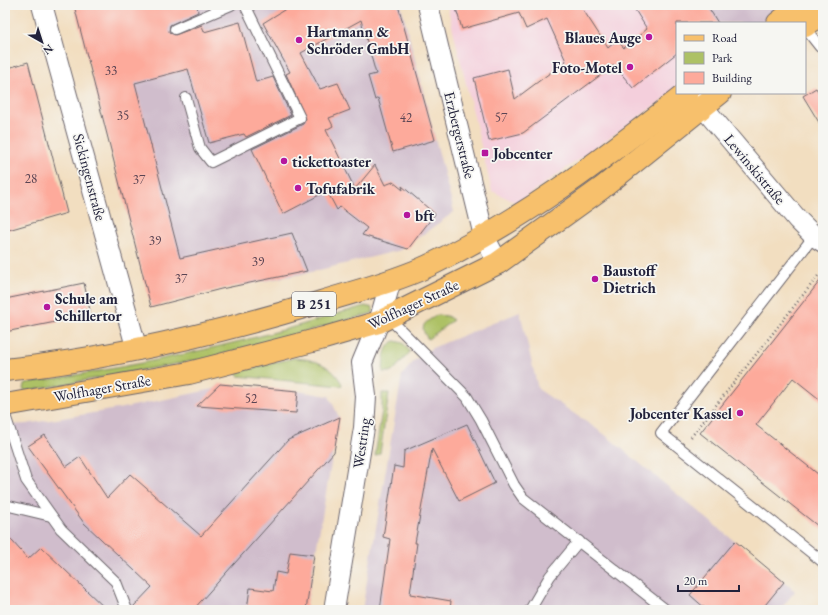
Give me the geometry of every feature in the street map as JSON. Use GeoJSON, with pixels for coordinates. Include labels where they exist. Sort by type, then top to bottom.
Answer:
{"type":"FeatureCollection","features":[{"type":"Feature","properties":{"kind":"main road"},"geometry":{"type":"LineString","coordinates":[[779,22],[801,5]]}},
{"type":"Feature","properties":{"kind":"main road"},"geometry":{"type":"LineString","coordinates":[[806,26],[823,12]]}},
{"type":"Feature","properties":{"kind":"main road","name":"Wolfhager Straße"},"geometry":{"type":"LineString","coordinates":[[5,370],[40,366],[137,350],[277,315],[391,280],[427,267],[484,236],[563,187],[625,142],[693,98],[715,94]]}},
{"type":"Feature","properties":{"kind":"main road","name":"Wolfhager Straße"},"geometry":{"type":"LineString","coordinates":[[5,405],[190,373],[324,338],[383,320],[498,263],[602,188],[693,98]]}},
{"type":"Feature","properties":{"kind":"street","name":"Sickingenstraße"},"geometry":{"type":"LineString","coordinates":[[42,5],[137,350]]}},
{"type":"Feature","properties":{"kind":"street","name":"Erzbergerstraße"},"geometry":{"type":"LineString","coordinates":[[428,5],[484,236],[498,263]]}},
{"type":"Feature","properties":{"kind":"street","name":"Lewinskistraße"},"geometry":{"type":"LineString","coordinates":[[693,98],[818,239]]}},
{"type":"Feature","properties":{"kind":"street","name":"Westring"},"geometry":{"type":"LineString","coordinates":[[334,610],[364,428],[366,396],[362,363],[383,320],[391,280]]}},
{"type":"Feature","properties":{"kind":"lane"},"geometry":{"type":"LineString","coordinates":[[175,29],[231,5]]}},
{"type":"Feature","properties":{"kind":"lane"},"geometry":{"type":"LineString","coordinates":[[186,98],[200,148],[211,162],[300,118],[245,5]]}},
{"type":"Feature","properties":{"kind":"lane"},"geometry":{"type":"LineString","coordinates":[[806,28],[820,47],[823,46]]}},
{"type":"Feature","properties":{"kind":"lane"},"geometry":{"type":"LineString","coordinates":[[818,239],[661,433],[823,562]]}},
{"type":"Feature","properties":{"kind":"lane"},"geometry":{"type":"LineString","coordinates":[[383,320],[466,397],[481,420],[514,485],[523,498],[666,610]]}},
{"type":"Feature","properties":{"kind":"lane"},"geometry":{"type":"LineString","coordinates":[[5,415],[26,480],[60,529],[116,582],[127,610]]}},
{"type":"Feature","properties":{"kind":"lane"},"geometry":{"type":"LineString","coordinates":[[5,505],[51,516]]}},
{"type":"Feature","properties":{"kind":"lane"},"geometry":{"type":"LineString","coordinates":[[530,610],[550,576],[579,541]]}},
{"type":"Feature","properties":{"kind":"path"},"geometry":{"type":"LineString","coordinates":[[682,450],[818,276],[823,281]]}},
{"type":"Feature","properties":{"kind":"shaded area"},"geometry":{"type":"Polygon","coordinates":[[[74,5],[401,5],[454,212],[401,250],[307,273],[221,289],[151,307],[74,5]]]}},
{"type":"Feature","properties":{"kind":"shaded area"},"geometry":{"type":"Polygon","coordinates":[[[447,5],[658,5],[676,33],[676,91],[517,203],[492,191],[447,5]]]}},
{"type":"Feature","properties":{"kind":"shaded area"},"geometry":{"type":"Polygon","coordinates":[[[658,5],[784,5],[763,22],[676,22],[658,5]]]}},
{"type":"Feature","properties":{"kind":"shaded area"},"geometry":{"type":"Polygon","coordinates":[[[520,312],[538,389],[604,434],[795,591],[780,610],[362,610],[402,375],[415,360],[432,348],[520,312]]]}},
{"type":"Feature","properties":{"kind":"shaded area"},"geometry":{"type":"Polygon","coordinates":[[[220,384],[298,391],[329,396],[339,417],[306,610],[5,610],[5,425],[26,424],[123,408],[214,389],[220,384]]]}},
{"type":"Feature","properties":{"kind":"green space"},"geometry":{"type":"Polygon","coordinates":[[[365,306],[373,308],[373,313],[209,358],[26,391],[23,389],[24,384],[26,383],[123,367],[187,353],[283,330],[365,306]]]}},
{"type":"Feature","properties":{"kind":"green space"},"geometry":{"type":"Polygon","coordinates":[[[437,315],[447,316],[453,320],[428,339],[423,327],[426,322],[437,315]]]}},
{"type":"Feature","properties":{"kind":"green space"},"geometry":{"type":"Polygon","coordinates":[[[395,341],[403,343],[410,352],[392,372],[383,372],[386,350],[391,343],[395,341]]]}},
{"type":"Feature","properties":{"kind":"green space"},"geometry":{"type":"Polygon","coordinates":[[[294,358],[322,364],[338,377],[342,384],[341,386],[238,376],[236,372],[294,358]]]}},
{"type":"Feature","properties":{"kind":"green space"},"geometry":{"type":"Polygon","coordinates":[[[382,393],[389,393],[380,453],[375,456],[382,410],[382,393]]]}},
{"type":"Feature","properties":{"kind":"building"},"geometry":{"type":"Polygon","coordinates":[[[74,5],[197,5],[198,12],[170,25],[169,32],[175,35],[202,25],[204,32],[240,22],[256,82],[273,77],[291,115],[246,137],[244,134],[209,143],[188,69],[135,83],[180,258],[292,233],[307,271],[221,289],[151,307],[74,5]]]}},
{"type":"Feature","properties":{"kind":"building"},"geometry":{"type":"Polygon","coordinates":[[[292,5],[398,5],[435,140],[393,152],[378,98],[375,100],[368,76],[376,74],[361,20],[301,53],[320,89],[338,83],[350,110],[329,118],[333,126],[326,130],[355,189],[375,165],[385,185],[393,182],[403,190],[402,186],[435,214],[408,249],[362,235],[367,228],[340,207],[337,210],[327,191],[283,214],[252,149],[303,124],[306,119],[286,74],[290,72],[263,23],[292,5]]]}},
{"type":"Feature","properties":{"kind":"building"},"geometry":{"type":"Polygon","coordinates":[[[455,5],[580,5],[608,48],[617,40],[624,48],[647,29],[632,5],[707,5],[717,22],[676,22],[676,54],[633,88],[614,65],[523,133],[489,141],[474,78],[508,69],[515,99],[566,61],[547,19],[526,29],[519,13],[462,29],[455,5]]]}},
{"type":"Feature","properties":{"kind":"building"},"geometry":{"type":"Polygon","coordinates":[[[28,62],[67,213],[5,231],[5,69],[28,62]]]}},
{"type":"Feature","properties":{"kind":"building"},"geometry":{"type":"Polygon","coordinates":[[[816,88],[823,99],[823,129],[803,96],[816,88]]]}},
{"type":"Feature","properties":{"kind":"building","name":"Jobcenter Kassel"},"geometry":{"type":"Polygon","coordinates":[[[823,277],[823,402],[793,378],[756,425],[823,478],[823,530],[700,433],[823,277]]]}},
{"type":"Feature","properties":{"kind":"building","name":"Schule am Schillertor"},"geometry":{"type":"Polygon","coordinates":[[[84,283],[91,315],[5,332],[5,299],[84,283]]]}},
{"type":"Feature","properties":{"kind":"building"},"geometry":{"type":"Polygon","coordinates":[[[220,384],[298,391],[296,413],[197,406],[220,384]]]}},
{"type":"Feature","properties":{"kind":"building"},"geometry":{"type":"Polygon","coordinates":[[[340,417],[334,452],[193,610],[133,610],[133,607],[152,587],[84,523],[28,446],[45,435],[66,467],[80,457],[107,498],[130,474],[201,536],[288,440],[340,417]]]}},
{"type":"Feature","properties":{"kind":"building"},"geometry":{"type":"Polygon","coordinates":[[[467,424],[495,483],[459,501],[432,449],[415,543],[417,543],[410,594],[451,601],[450,610],[380,610],[390,539],[383,537],[394,466],[403,468],[404,451],[467,424]]]}},
{"type":"Feature","properties":{"kind":"building"},"geometry":{"type":"Polygon","coordinates":[[[5,533],[28,559],[41,547],[107,610],[5,610],[5,533]]]}},
{"type":"Feature","properties":{"kind":"building"},"geometry":{"type":"Polygon","coordinates":[[[735,541],[784,582],[761,610],[707,610],[690,595],[735,541]]]}},
{"type":"Feature","properties":{"kind":"building"},"geometry":{"type":"Polygon","coordinates":[[[290,552],[314,555],[306,610],[247,610],[250,588],[273,591],[276,572],[286,574],[290,552]]]}},
{"type":"Feature","properties":{"kind":"place","name":"Blaues Auge"},"geometry":{"type":"Point","coordinates":[649,37]}},
{"type":"Feature","properties":{"kind":"place","name":"Hartmann & Schröder GmbH"},"geometry":{"type":"Point","coordinates":[299,40]}},
{"type":"Feature","properties":{"kind":"place","name":"Foto-Motel"},"geometry":{"type":"Point","coordinates":[630,67]}},
{"type":"Feature","properties":{"kind":"place","name":"Jobcenter"},"geometry":{"type":"Point","coordinates":[485,153]}},
{"type":"Feature","properties":{"kind":"place","name":"tickettoaster"},"geometry":{"type":"Point","coordinates":[284,161]}},
{"type":"Feature","properties":{"kind":"place","name":"Tofufabrik"},"geometry":{"type":"Point","coordinates":[298,188]}},
{"type":"Feature","properties":{"kind":"place","name":"bft"},"geometry":{"type":"Point","coordinates":[407,215]}},
{"type":"Feature","properties":{"kind":"place","name":"Baustoff Dietrich"},"geometry":{"type":"Point","coordinates":[595,279]}},
{"type":"Feature","properties":{"kind":"place","name":"Schule am Schillertor"},"geometry":{"type":"Point","coordinates":[47,307]}},
{"type":"Feature","properties":{"kind":"place","name":"Jobcenter Kassel"},"geometry":{"type":"Point","coordinates":[740,413]}}]}
